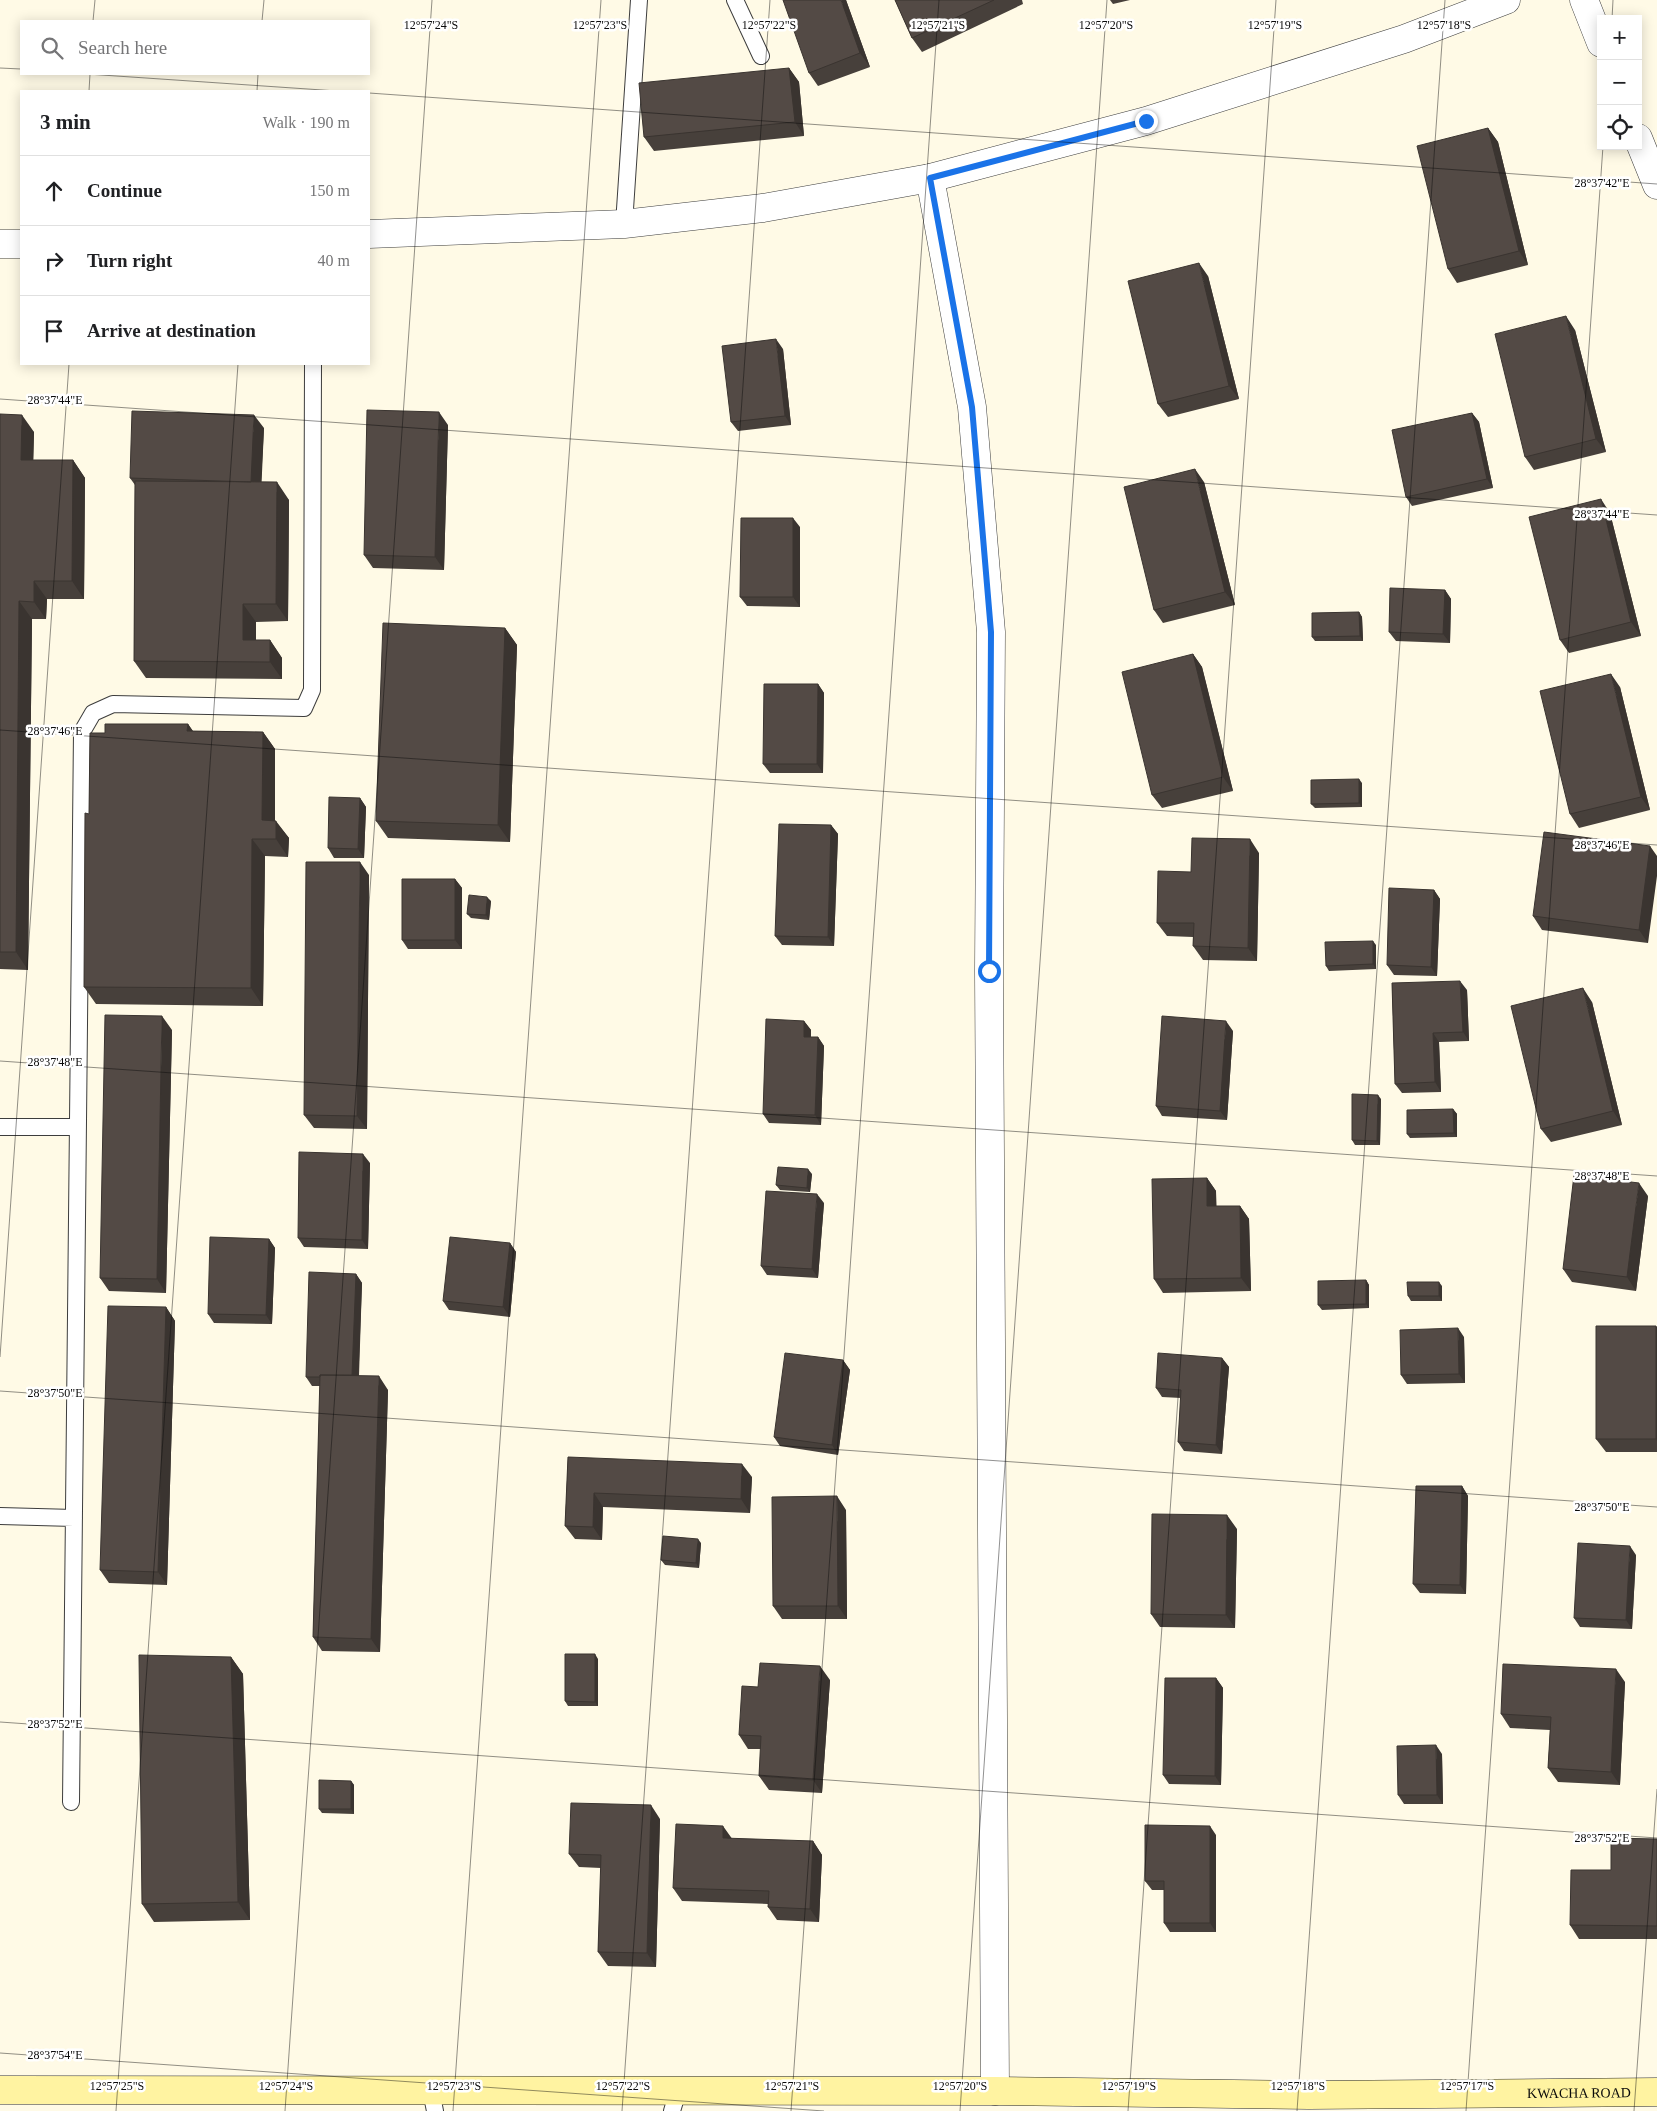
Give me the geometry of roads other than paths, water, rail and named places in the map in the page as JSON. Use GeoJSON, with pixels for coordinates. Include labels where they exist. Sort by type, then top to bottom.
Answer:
{"type":"FeatureCollection","features":[{"type":"Feature","properties":{"kind":"main road","name":"KWACHA ROAD"},"geometry":{"type":"LineString","coordinates":[[0,2090],[433,2101],[675,2101],[995,2091],[1309,2103],[1657,2092]]}},
{"type":"Feature","properties":{"kind":"street"},"geometry":{"type":"LineString","coordinates":[[370,234],[624,224],[763,208],[930,178],[1146,121],[1404,39],[1506,0]]}},
{"type":"Feature","properties":{"kind":"street"},"geometry":{"type":"LineString","coordinates":[[1584,0],[1597,33]]}},
{"type":"Feature","properties":{"kind":"street"},"geometry":{"type":"LineString","coordinates":[[1642,148],[1657,185]]}},
{"type":"Feature","properties":{"kind":"street"},"geometry":{"type":"LineString","coordinates":[[930,178],[972,407],[991,632],[989,971],[995,2091]]}},
{"type":"Feature","properties":{"kind":"street"},"geometry":{"type":"LineString","coordinates":[[0,244],[20,244]]}},
{"type":"Feature","properties":{"kind":"lane"},"geometry":{"type":"LineString","coordinates":[[624,224],[639,0]]}},
{"type":"Feature","properties":{"kind":"lane"},"geometry":{"type":"LineString","coordinates":[[734,0],[761,56]]}},
{"type":"Feature","properties":{"kind":"lane"},"geometry":{"type":"LineString","coordinates":[[71,1802],[82,732],[93,713],[113,704],[304,708],[312,690],[313,365]]}},
{"type":"Feature","properties":{"kind":"lane"},"geometry":{"type":"LineString","coordinates":[[0,1127],[78,1127]]}},
{"type":"Feature","properties":{"kind":"lane"},"geometry":{"type":"LineString","coordinates":[[0,1516],[74,1518]]}}]}
